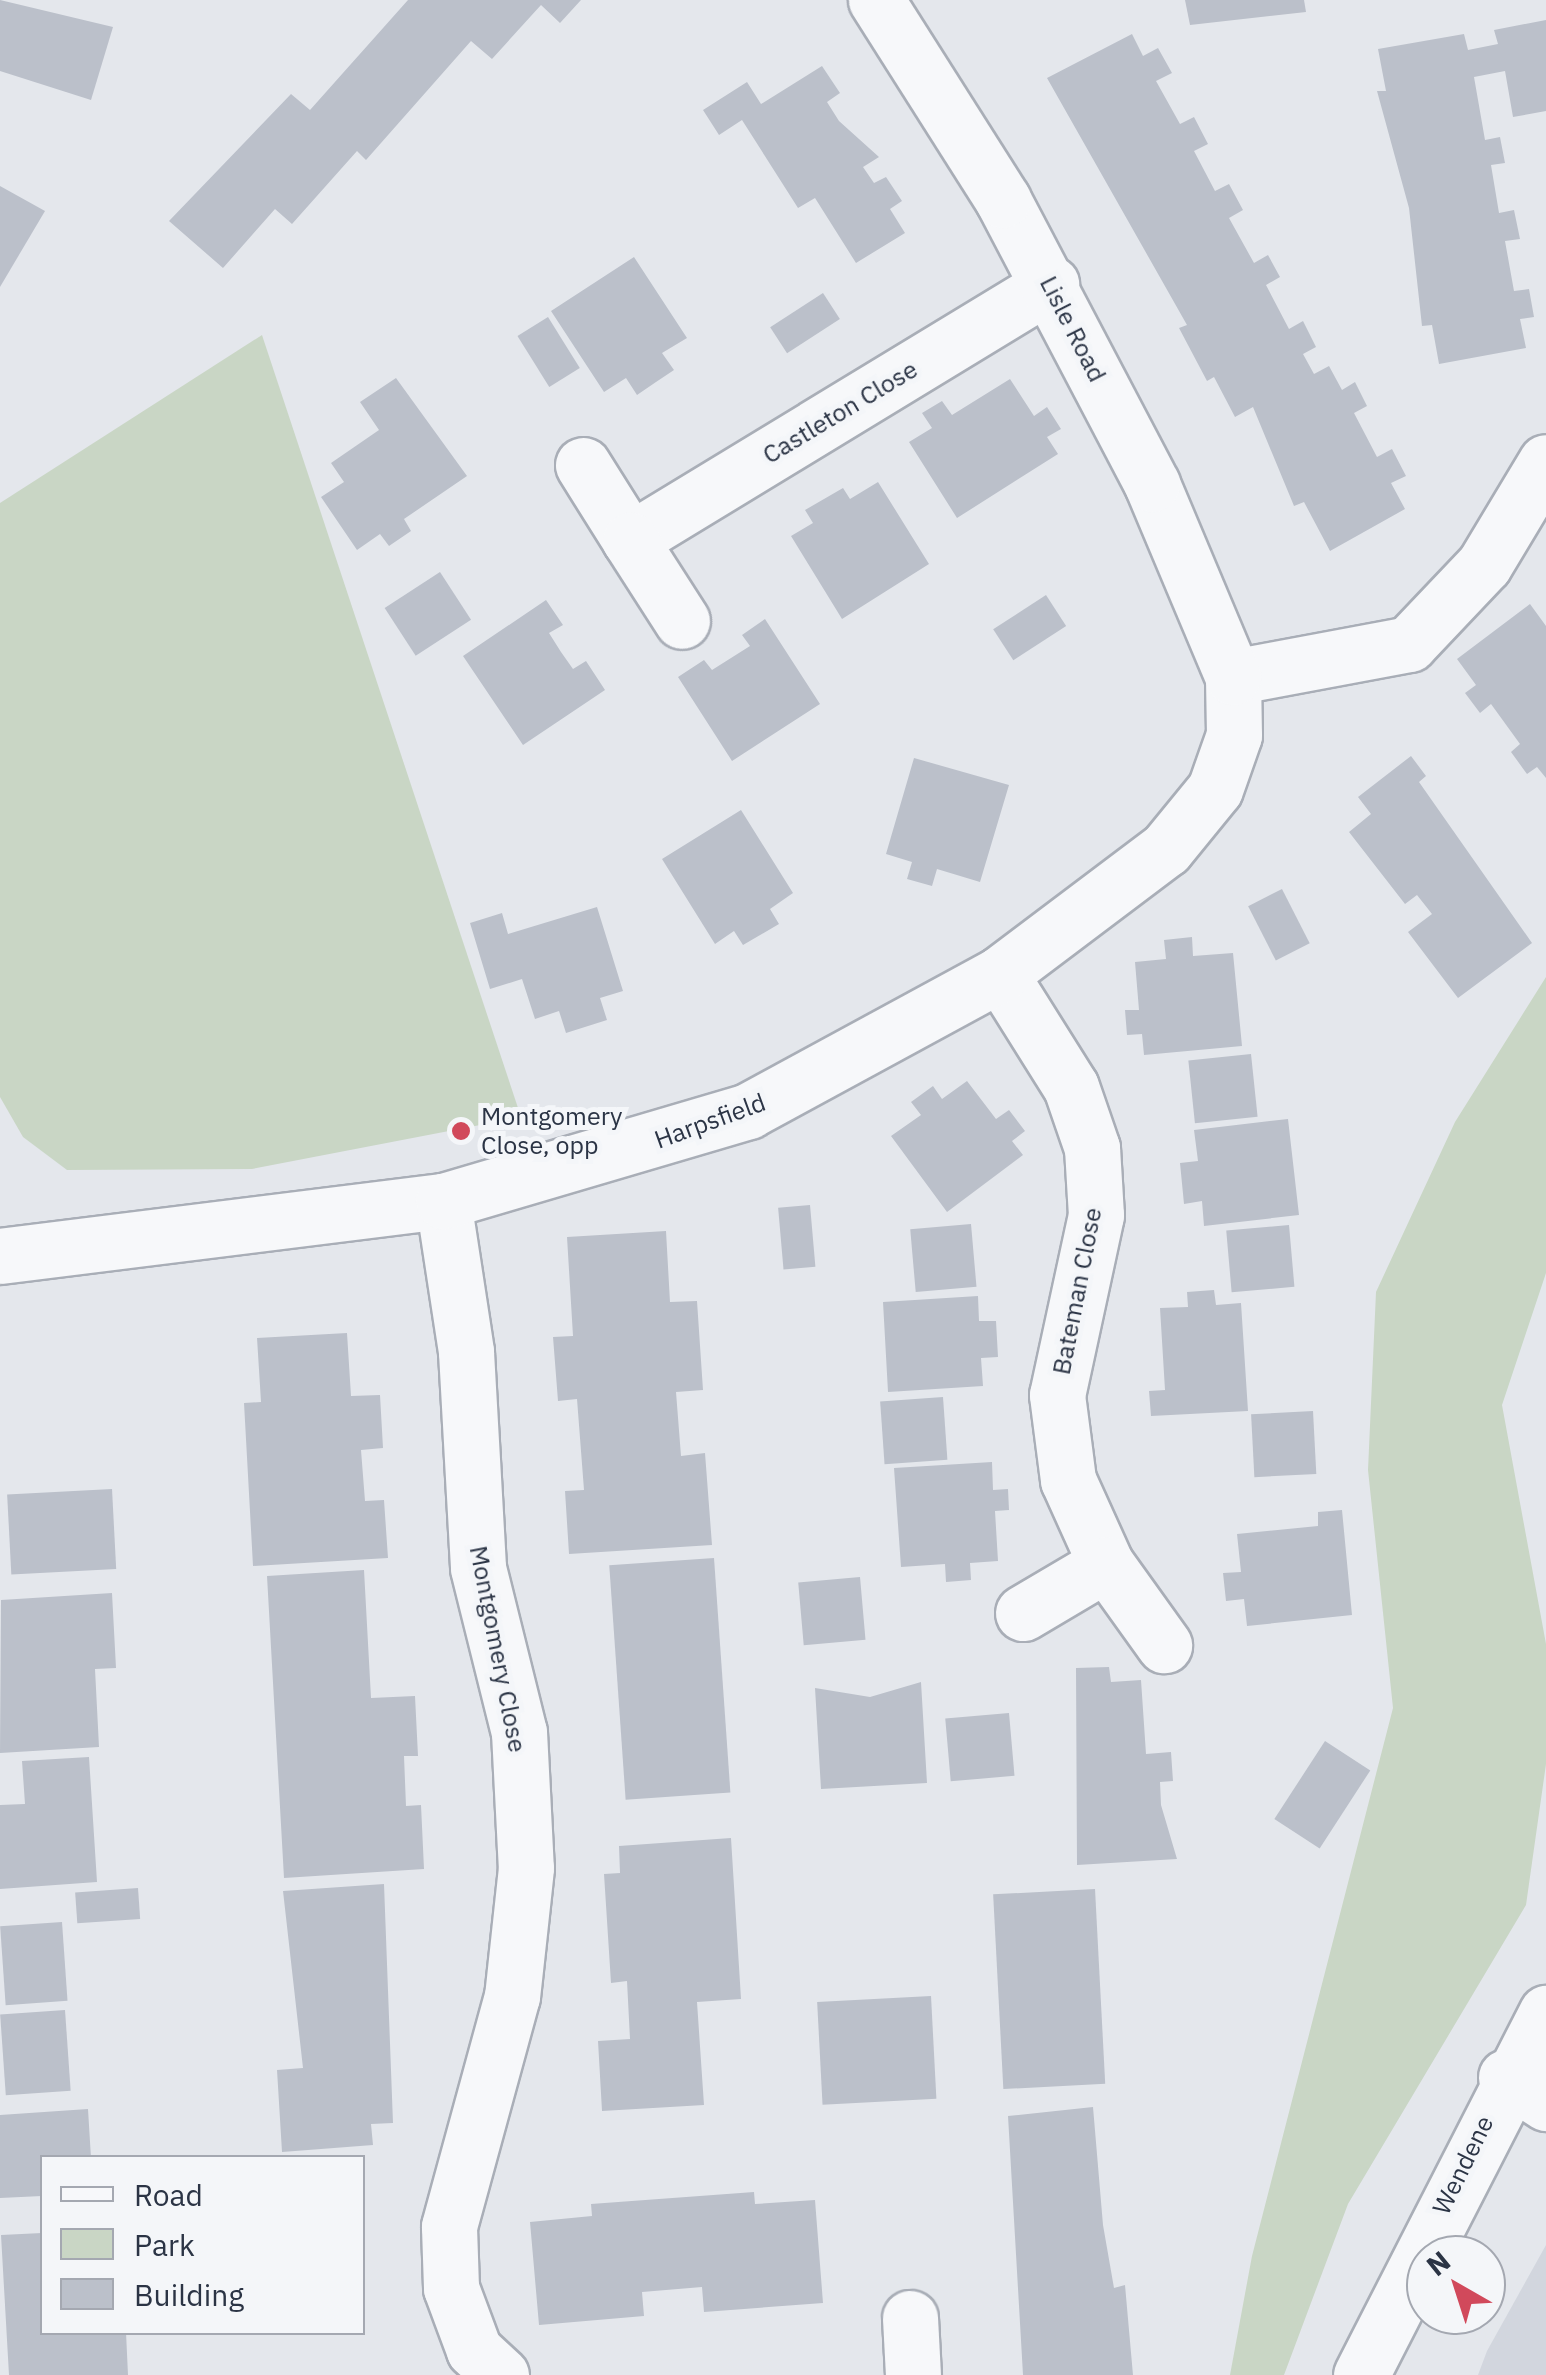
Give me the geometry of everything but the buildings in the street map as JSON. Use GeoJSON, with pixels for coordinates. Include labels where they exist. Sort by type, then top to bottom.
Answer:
{"type":"FeatureCollection","features":[{"type":"Feature","properties":{"kind":"street","name":"Lisle Road"},"geometry":{"type":"LineString","coordinates":[[876,0],[1050,284],[1152,484],[1233,677]]}},
{"type":"Feature","properties":{"kind":"street","name":"Castleton Close"},"geometry":{"type":"LineString","coordinates":[[630,540],[1050,284]]}},
{"type":"Feature","properties":{"kind":"street"},"geometry":{"type":"LineString","coordinates":[[1233,677],[1409,644],[1484,565],[1546,462]]}},
{"type":"Feature","properties":{"kind":"street"},"geometry":{"type":"LineString","coordinates":[[583,465],[682,621]]}},
{"type":"Feature","properties":{"kind":"street","name":"Harpsfield"},"geometry":{"type":"LineString","coordinates":[[0,1256],[443,1201],[748,1112],[1000,974],[1166,849],[1215,789],[1234,735],[1233,677]]}},
{"type":"Feature","properties":{"kind":"street","name":"Bateman Close"},"geometry":{"type":"LineString","coordinates":[[1000,974],[1071,1087],[1092,1148],[1096,1215],[1058,1395],[1068,1480],[1106,1564],[1164,1645]]}},
{"type":"Feature","properties":{"kind":"street","name":"Montgomery Close"},"geometry":{"type":"LineString","coordinates":[[443,1201],[466,1352],[478,1568],[519,1732],[526,1868],[512,1996],[449,2227],[451,2288],[473,2367]]}},
{"type":"Feature","properties":{"kind":"street"},"geometry":{"type":"LineString","coordinates":[[1022,1613],[1106,1564]]}},
{"type":"Feature","properties":{"kind":"street","name":"Wendene"},"geometry":{"type":"LineString","coordinates":[[1361,2375],[1526,2090],[1546,2013]]}},
{"type":"Feature","properties":{"kind":"street"},"geometry":{"type":"LineString","coordinates":[[910,2318],[913,2375]]}},
{"type":"Feature","properties":{"kind":"shaded area"},"geometry":{"type":"Polygon","coordinates":[[[1546,2245],[1546,2375],[1478,2375],[1496,2335],[1506,2335],[1506,2317],[1546,2245]]]}},
{"type":"Feature","properties":{"kind":"green space"},"geometry":{"type":"Polygon","coordinates":[[[262,335],[521,1117],[252,1169],[67,1170],[23,1137],[0,1097],[0,503],[262,335]]]}},
{"type":"Feature","properties":{"kind":"green space"},"geometry":{"type":"Polygon","coordinates":[[[1546,977],[1546,1273],[1502,1405],[1546,1644],[1546,1764],[1526,1905],[1348,2204],[1284,2375],[1230,2375],[1252,2256],[1393,1708],[1368,1470],[1376,1292],[1455,1122],[1546,977]]]}},
{"type":"Feature","properties":{"kind":"place","name":"Montgomery Close, opp"},"geometry":{"type":"Point","coordinates":[461,1131]}}]}
